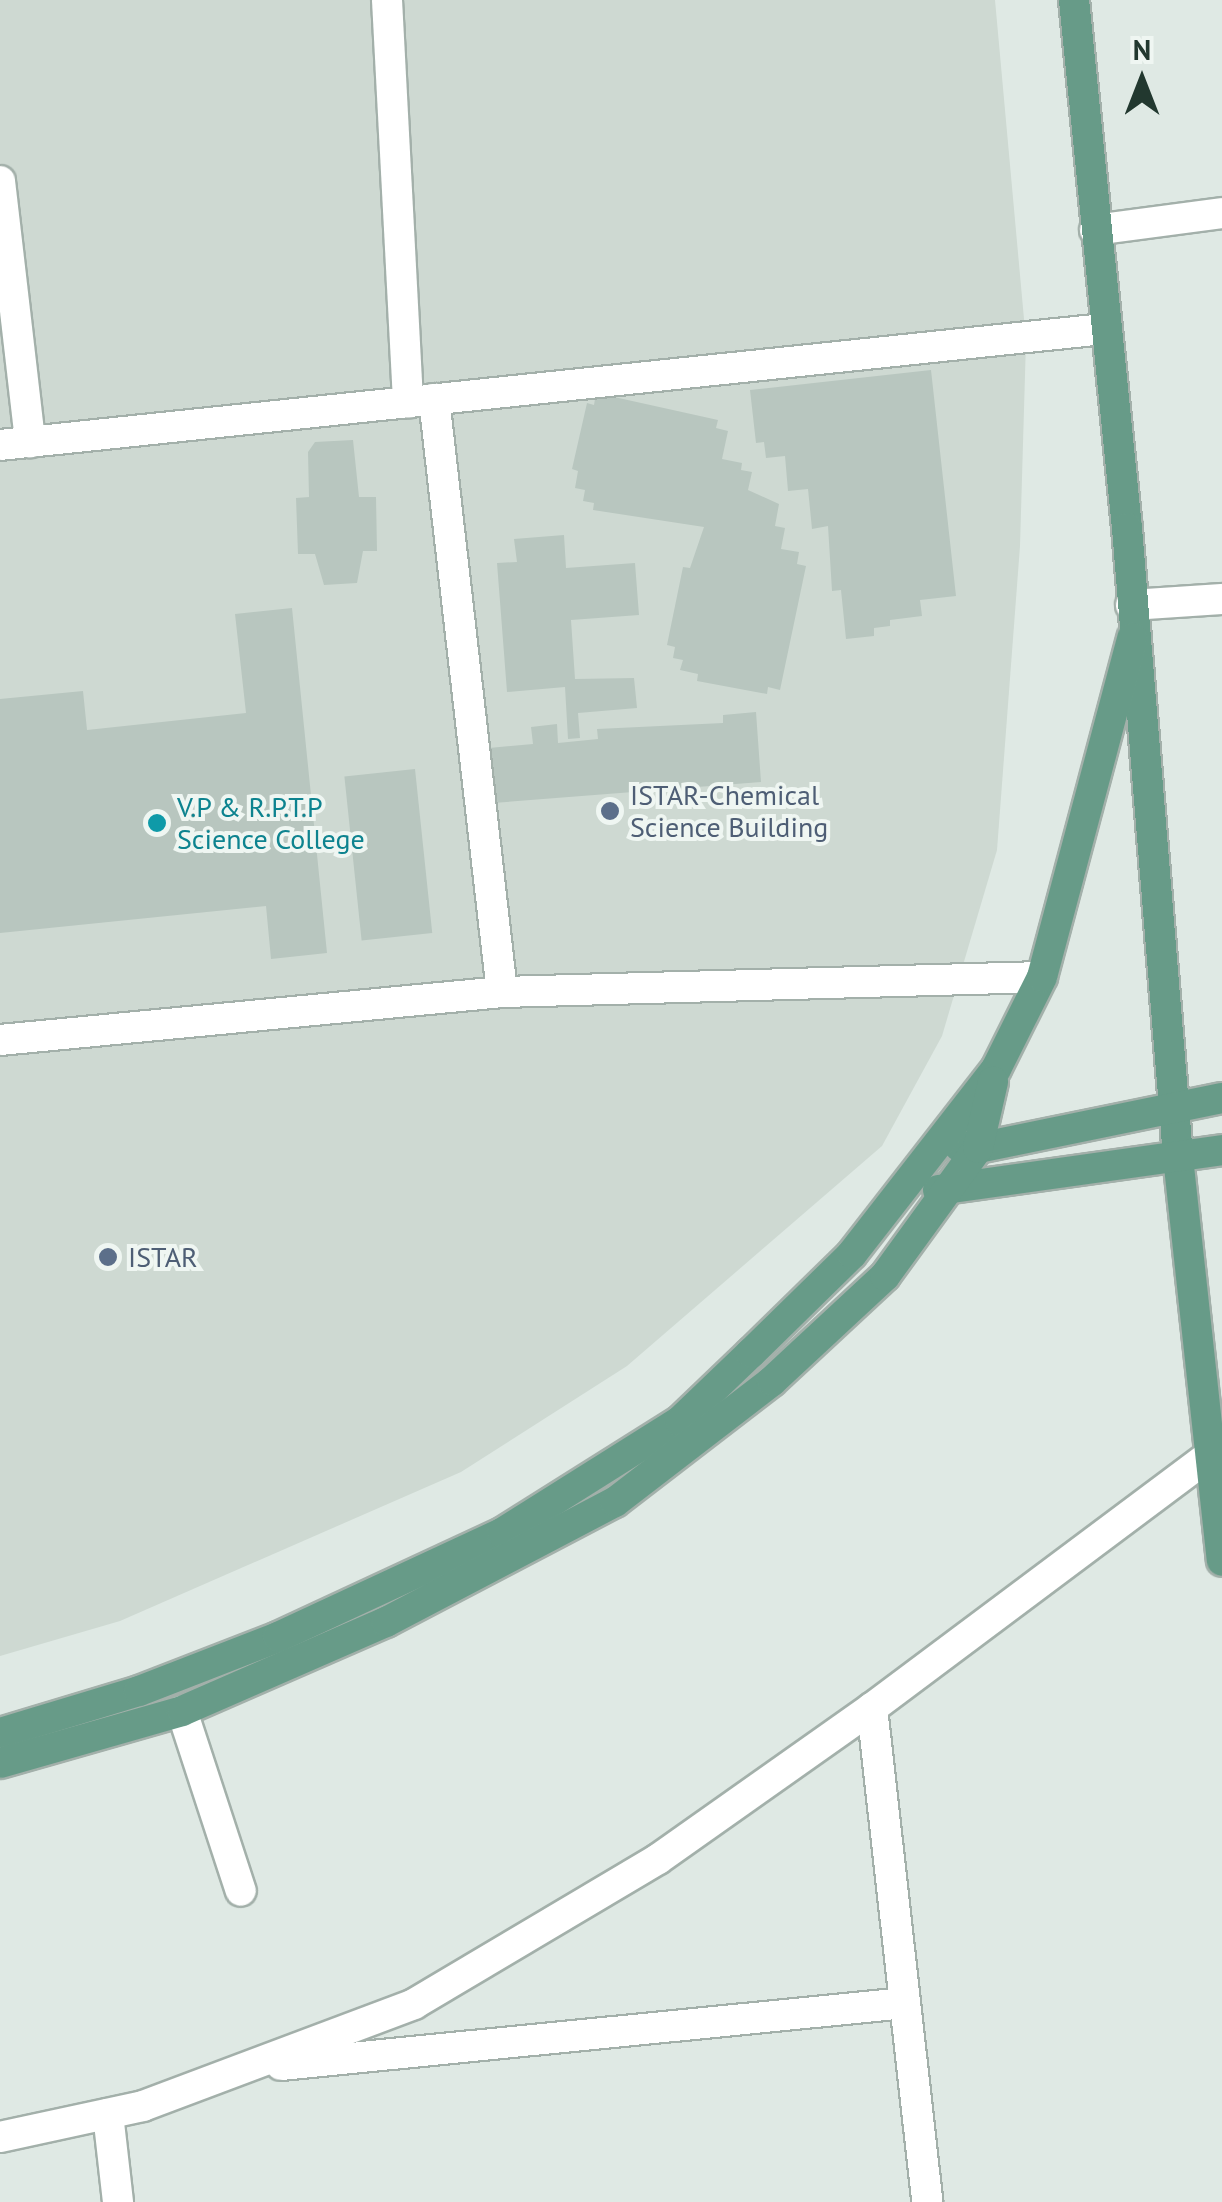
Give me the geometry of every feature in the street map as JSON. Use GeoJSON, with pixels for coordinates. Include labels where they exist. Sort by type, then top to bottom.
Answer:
{"type":"FeatureCollection","features":[{"type":"Feature","properties":{"kind":"main road"},"geometry":{"type":"LineString","coordinates":[[1074,0],[1178,1157],[1222,1562]]}},
{"type":"Feature","properties":{"kind":"main road"},"geometry":{"type":"LineString","coordinates":[[0,1733],[139,1691],[278,1637],[502,1533],[680,1421],[852,1254],[996,1069],[1042,977],[1132,638]]}},
{"type":"Feature","properties":{"kind":"main road"},"geometry":{"type":"LineString","coordinates":[[0,1763],[182,1711],[386,1622],[616,1502],[838,1325],[950,1192],[978,1148],[996,1069]]}},
{"type":"Feature","properties":{"kind":"main road"},"geometry":{"type":"LineString","coordinates":[[936,1144],[978,1148],[1222,1098]]}},
{"type":"Feature","properties":{"kind":"main road"},"geometry":{"type":"LineString","coordinates":[[910,1184],[950,1192],[1222,1150]]}},
{"type":"Feature","properties":{"kind":"street"},"geometry":{"type":"LineString","coordinates":[[388,0],[421,401],[502,992]]}},
{"type":"Feature","properties":{"kind":"street"},"geometry":{"type":"LineString","coordinates":[[0,181],[15,443],[1104,330]]}},
{"type":"Feature","properties":{"kind":"street"},"geometry":{"type":"LineString","coordinates":[[1096,230],[1222,213]]}},
{"type":"Feature","properties":{"kind":"street"},"geometry":{"type":"LineString","coordinates":[[1131,606],[1222,599]]}},
{"type":"Feature","properties":{"kind":"street"},"geometry":{"type":"LineString","coordinates":[[0,1040],[502,992],[1042,977]]}},
{"type":"Feature","properties":{"kind":"street"},"geometry":{"type":"LineString","coordinates":[[0,2137],[108,2114],[414,2004],[546,1929],[872,1708],[1210,1455]]}},
{"type":"Feature","properties":{"kind":"street"},"geometry":{"type":"LineString","coordinates":[[872,1708],[927,2202]]}},
{"type":"Feature","properties":{"kind":"street"},"geometry":{"type":"LineString","coordinates":[[182,1711],[241,1891]]}},
{"type":"Feature","properties":{"kind":"street"},"geometry":{"type":"LineString","coordinates":[[241,2069],[905,2003]]}},
{"type":"Feature","properties":{"kind":"street"},"geometry":{"type":"LineString","coordinates":[[108,2114],[118,2202]]}},
{"type":"Feature","properties":{"kind":"shaded area"},"geometry":{"type":"Polygon","coordinates":[[[0,0],[995,0],[1026,341],[1020,546],[997,850],[942,1036],[882,1146],[627,1366],[461,1472],[120,1621],[0,1656],[0,0]]]}},
{"type":"Feature","properties":{"kind":"building"},"geometry":{"type":"Polygon","coordinates":[[[931,370],[956,596],[920,600],[922,616],[890,620],[890,626],[874,628],[874,636],[846,639],[841,590],[832,591],[828,526],[812,529],[808,489],[788,491],[785,456],[766,458],[764,442],[756,443],[750,390],[931,370]]]}},
{"type":"Feature","properties":{"kind":"building"},"geometry":{"type":"Polygon","coordinates":[[[596,393],[718,420],[716,428],[728,431],[722,459],[742,463],[741,470],[752,472],[748,490],[779,504],[775,526],[785,528],[781,549],[799,552],[797,564],[806,566],[780,690],[768,687],[767,694],[697,681],[698,674],[680,670],[683,660],[673,658],[675,647],[667,645],[683,567],[690,568],[704,527],[593,510],[594,503],[583,501],[585,490],[575,488],[578,471],[572,469],[587,403],[594,405],[596,393]]]}},
{"type":"Feature","properties":{"kind":"building"},"geometry":{"type":"Polygon","coordinates":[[[353,440],[359,497],[376,497],[377,551],[363,551],[357,583],[324,585],[315,554],[298,554],[296,498],[309,497],[308,452],[315,442],[353,440]]]}},
{"type":"Feature","properties":{"kind":"building"},"geometry":{"type":"Polygon","coordinates":[[[564,535],[566,568],[635,563],[639,615],[571,620],[575,679],[634,678],[637,708],[578,713],[580,738],[568,739],[565,687],[507,692],[497,563],[517,562],[514,539],[564,535]]]}},
{"type":"Feature","properties":{"kind":"building","name":"V.P & R.P.T.P Science College"},"geometry":{"type":"Polygon","coordinates":[[[292,608],[327,953],[271,959],[266,906],[0,933],[0,699],[83,691],[87,730],[246,713],[235,614],[292,608]]]}},
{"type":"Feature","properties":{"kind":"building"},"geometry":{"type":"Polygon","coordinates":[[[756,712],[761,782],[493,803],[489,748],[533,744],[531,727],[557,724],[558,743],[598,739],[597,729],[723,723],[723,715],[756,712]]]}},
{"type":"Feature","properties":{"kind":"building"},"geometry":{"type":"Polygon","coordinates":[[[415,769],[432,933],[362,941],[344,776],[415,769]]]}},
{"type":"Feature","properties":{"kind":"place","name":"ISTAR-Chemical Science Building"},"geometry":{"type":"Point","coordinates":[610,811]}},
{"type":"Feature","properties":{"kind":"place","name":"V.P & R.P.T.P Science College"},"geometry":{"type":"Point","coordinates":[157,823]}},
{"type":"Feature","properties":{"kind":"place","name":"ISTAR"},"geometry":{"type":"Point","coordinates":[108,1257]}}]}
